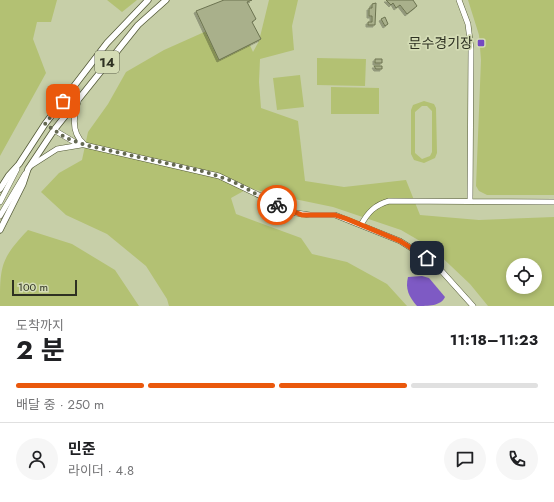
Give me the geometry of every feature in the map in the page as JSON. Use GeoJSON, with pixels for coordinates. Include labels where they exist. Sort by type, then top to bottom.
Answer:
{"type":"FeatureCollection","features":[{"type":"Feature","properties":{"kind":"main road","name":"14"},"geometry":{"type":"LineString","coordinates":[[19,164],[45,124],[107,43],[148,0]]}},
{"type":"Feature","properties":{"kind":"main road","name":"14"},"geometry":{"type":"LineString","coordinates":[[28,169],[54,130],[138,25],[166,0]]}},
{"type":"Feature","properties":{"kind":"main road"},"geometry":{"type":"LineString","coordinates":[[459,0],[468,24],[471,49],[470,201]]}},
{"type":"Feature","properties":{"kind":"main road"},"geometry":{"type":"LineString","coordinates":[[78,99],[74,115],[75,129],[80,140],[85,145]]}},
{"type":"Feature","properties":{"kind":"main road"},"geometry":{"type":"LineString","coordinates":[[45,124],[66,138],[85,145],[206,172],[232,181],[296,213],[310,215],[335,215],[400,241],[427,258],[448,277],[473,306]]}},
{"type":"Feature","properties":{"kind":"main road"},"geometry":{"type":"LineString","coordinates":[[0,216],[28,169],[38,159],[57,149],[85,145]]}},
{"type":"Feature","properties":{"kind":"main road"},"geometry":{"type":"LineString","coordinates":[[0,189],[8,175],[19,164]]}},
{"type":"Feature","properties":{"kind":"main road"},"geometry":{"type":"LineString","coordinates":[[0,202],[19,164]]}},
{"type":"Feature","properties":{"kind":"main road"},"geometry":{"type":"LineString","coordinates":[[0,230],[23,184],[28,169]]}},
{"type":"Feature","properties":{"kind":"main road"},"geometry":{"type":"LineString","coordinates":[[361,225],[370,210],[381,203],[389,201],[554,202]]}},
{"type":"Feature","properties":{"kind":"green space"},"geometry":{"type":"Polygon","coordinates":[[[0,0],[57,0],[51,22],[37,22],[33,39],[46,73],[0,156],[0,0]]]}},
{"type":"Feature","properties":{"kind":"green space"},"geometry":{"type":"Polygon","coordinates":[[[107,0],[137,0],[122,12],[107,0]]]}},
{"type":"Feature","properties":{"kind":"green space"},"geometry":{"type":"Polygon","coordinates":[[[269,0],[298,0],[292,26],[294,50],[260,59],[259,82],[261,108],[298,121],[305,181],[344,187],[406,180],[420,215],[479,220],[554,217],[554,306],[488,306],[470,284],[432,248],[401,230],[333,207],[249,188],[231,198],[236,214],[301,238],[312,254],[347,262],[387,284],[407,306],[169,306],[167,299],[146,266],[107,234],[66,215],[41,192],[59,173],[82,160],[88,132],[108,104],[126,72],[164,50],[220,25],[240,23],[253,52],[259,41],[269,0]]]}},
{"type":"Feature","properties":{"kind":"green space"},"geometry":{"type":"Polygon","coordinates":[[[468,0],[554,0],[554,195],[487,195],[479,191],[476,186],[481,60],[479,35],[468,0]]]}},
{"type":"Feature","properties":{"kind":"green space"},"geometry":{"type":"Polygon","coordinates":[[[317,58],[366,59],[365,86],[317,85],[317,58]]]}},
{"type":"Feature","properties":{"kind":"green space"},"geometry":{"type":"Polygon","coordinates":[[[300,75],[304,107],[277,110],[273,78],[300,75]]]}},
{"type":"Feature","properties":{"kind":"green space"},"geometry":{"type":"Polygon","coordinates":[[[331,87],[379,88],[379,114],[331,114],[331,87]]]}},
{"type":"Feature","properties":{"kind":"green space"},"geometry":{"type":"Polygon","coordinates":[[[424,101],[434,104],[436,108],[437,153],[435,158],[424,163],[414,160],[411,154],[411,110],[413,105],[424,101]],[[422,106],[415,112],[415,153],[422,159],[430,156],[432,152],[432,111],[427,106],[422,106]]]}},
{"type":"Feature","properties":{"kind":"green space"},"geometry":{"type":"Polygon","coordinates":[[[28,230],[72,244],[115,270],[139,306],[0,306],[1,272],[12,249],[28,230]]]}},
{"type":"Feature","properties":{"kind":"shaded area"},"geometry":{"type":"Polygon","coordinates":[[[422,276],[429,278],[445,297],[443,300],[430,306],[417,306],[408,293],[407,281],[408,277],[422,276]]]}},
{"type":"Feature","properties":{"kind":"building"},"geometry":{"type":"Polygon","coordinates":[[[224,0],[252,0],[247,2],[256,19],[252,22],[261,39],[219,60],[196,11],[224,0]]]}},
{"type":"Feature","properties":{"kind":"building"},"geometry":{"type":"Polygon","coordinates":[[[386,0],[413,0],[417,6],[407,14],[400,5],[396,8],[393,3],[391,5],[386,0]]]}},
{"type":"Feature","properties":{"kind":"building"},"geometry":{"type":"Polygon","coordinates":[[[376,3],[375,25],[368,25],[368,22],[372,22],[372,16],[369,16],[369,8],[372,8],[372,4],[376,3]]]}},
{"type":"Feature","properties":{"kind":"building"},"geometry":{"type":"Polygon","coordinates":[[[385,17],[388,24],[385,26],[381,19],[385,17]]]}},
{"type":"Feature","properties":{"kind":"building"},"geometry":{"type":"Polygon","coordinates":[[[375,59],[382,59],[382,63],[375,63],[375,59]]]}},
{"type":"Feature","properties":{"kind":"building"},"geometry":{"type":"Polygon","coordinates":[[[374,66],[382,66],[382,69],[376,69],[374,66]]]}},
{"type":"Feature","properties":{"kind":"way so far"},"geometry":{"type":"LineString","coordinates":[[63,101],[45,124],[76,143],[219,176],[232,181],[277,205]]}},
{"type":"Feature","properties":{"kind":"place","name":"문수경기장"},"geometry":{"type":"Point","coordinates":[481,43]}},
{"type":"Feature","properties":{"kind":"route"},"geometry":{"type":"LineString","coordinates":[[277,205],[302,215],[335,215],[347,219],[400,241],[427,258]]}}]}
